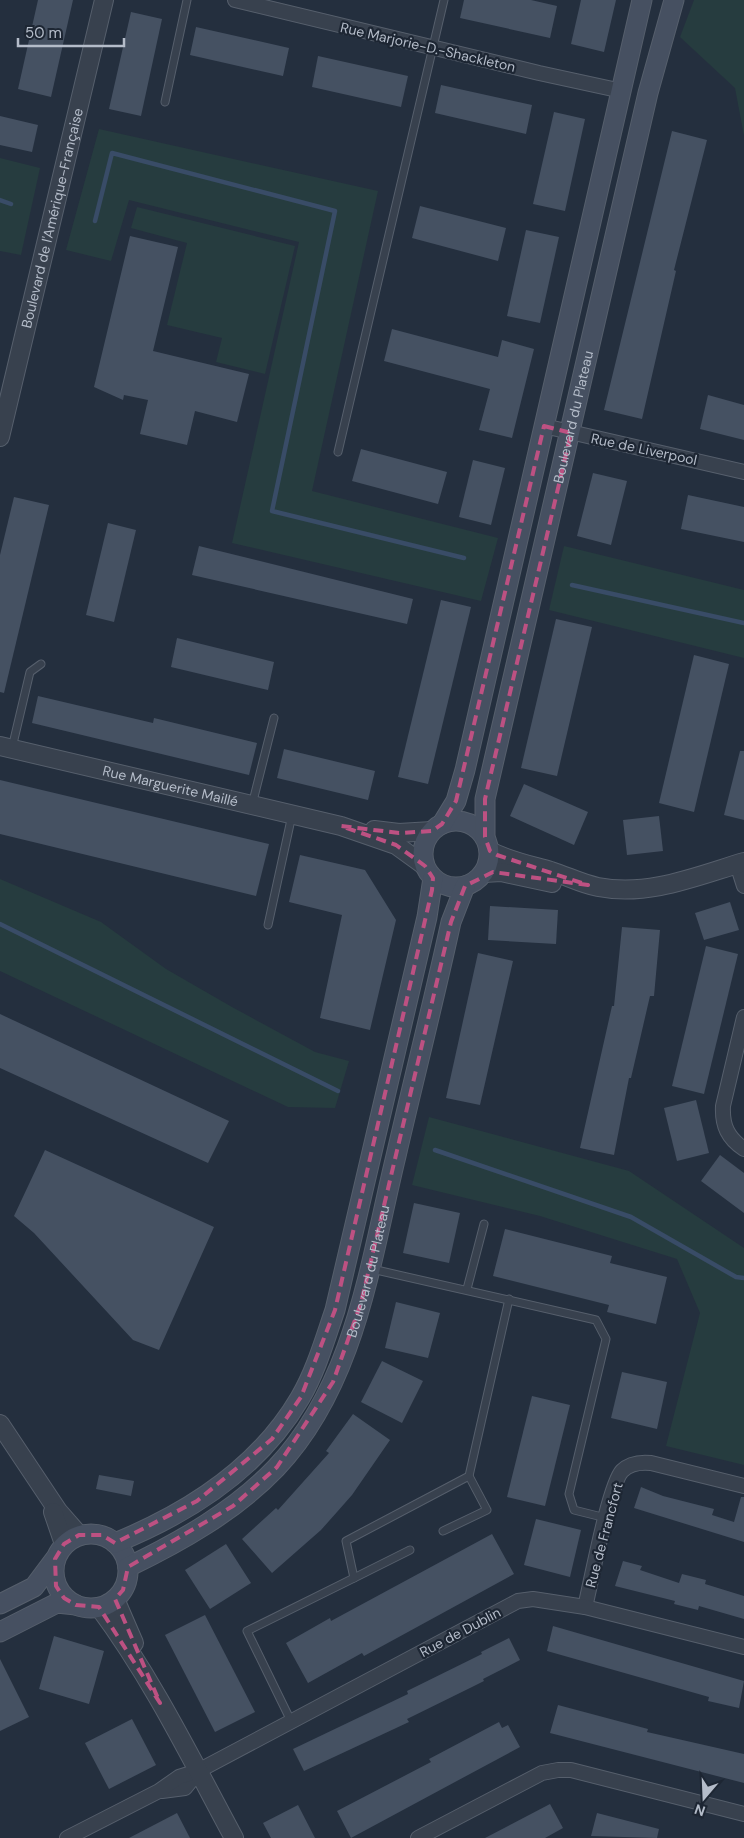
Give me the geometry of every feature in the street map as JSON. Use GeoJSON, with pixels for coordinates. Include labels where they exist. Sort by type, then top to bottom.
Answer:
{"type":"FeatureCollection","features":[{"type":"Feature","properties":{"kind":"main road","name":"Boulevard du Plateau"},"geometry":{"type":"LineString","coordinates":[[437,828],[456,801],[466,770],[642,0]]}},
{"type":"Feature","properties":{"kind":"main road","name":"Boulevard du Plateau"},"geometry":{"type":"LineString","coordinates":[[487,844],[485,799],[648,93],[674,0]]}},
{"type":"Feature","properties":{"kind":"main road"},"geometry":{"type":"LineString","coordinates":[[454,821],[466,822],[477,828],[487,844],[489,859],[484,874],[475,882],[465,886],[454,887],[442,884],[429,872],[424,848],[437,828],[454,821]]}},
{"type":"Feature","properties":{"kind":"main road","name":"Boulevard du Plateau"},"geometry":{"type":"LineString","coordinates":[[115,1543],[168,1518],[220,1486],[272,1439],[300,1397],[318,1360],[335,1310],[424,927],[429,872]]}},
{"type":"Feature","properties":{"kind":"main road","name":"Boulevard du Plateau"},"geometry":{"type":"LineString","coordinates":[[128,1567],[172,1544],[234,1506],[277,1467],[308,1424],[333,1382],[361,1303],[451,922],[465,886]]}},
{"type":"Feature","properties":{"kind":"main road"},"geometry":{"type":"LineString","coordinates":[[0,1604],[34,1587],[66,1546],[87,1533],[102,1535],[122,1550],[128,1567],[127,1579],[123,1590],[107,1603],[87,1608],[57,1603],[0,1632]]}},
{"type":"Feature","properties":{"kind":"main road"},"geometry":{"type":"LineString","coordinates":[[66,1546],[53,1573],[56,1586],[64,1598],[76,1605]]}},
{"type":"Feature","properties":{"kind":"street","name":"Boulevard de l'Amérique-Française"},"geometry":{"type":"LineString","coordinates":[[0,437],[104,0]]}},
{"type":"Feature","properties":{"kind":"street","name":"Rue Marjorie-D.-Shackleton"},"geometry":{"type":"LineString","coordinates":[[235,0],[622,91]]}},
{"type":"Feature","properties":{"kind":"street","name":"Rue de Liverpool"},"geometry":{"type":"LineString","coordinates":[[544,426],[744,472]]}},
{"type":"Feature","properties":{"kind":"street","name":"Rue Marguerite Maillé"},"geometry":{"type":"LineString","coordinates":[[6,747],[341,826],[399,833],[437,828]]}},
{"type":"Feature","properties":{"kind":"street","name":"Rue Marguerite Maillé"},"geometry":{"type":"LineString","coordinates":[[341,826],[396,846],[429,872]]}},
{"type":"Feature","properties":{"kind":"street"},"geometry":{"type":"LineString","coordinates":[[487,844],[504,858],[551,871],[588,885]]}},
{"type":"Feature","properties":{"kind":"street"},"geometry":{"type":"LineString","coordinates":[[484,874],[501,872],[552,883],[588,885],[614,890],[647,889],[741,862],[744,886]]}},
{"type":"Feature","properties":{"kind":"street"},"geometry":{"type":"LineString","coordinates":[[744,1017],[723,1106],[722,1120],[728,1134],[744,1149]]}},
{"type":"Feature","properties":{"kind":"street"},"geometry":{"type":"LineString","coordinates":[[0,1424],[58,1511],[66,1546]]}},
{"type":"Feature","properties":{"kind":"street","name":"Rue de Francfort"},"geometry":{"type":"LineString","coordinates":[[585,1607],[606,1518],[616,1482],[622,1472],[640,1462],[744,1486]]}},
{"type":"Feature","properties":{"kind":"street","name":"Rue de Dublin"},"geometry":{"type":"LineString","coordinates":[[67,1838],[159,1791],[179,1778],[198,1771],[518,1601],[540,1600],[585,1607],[744,1647]]}},
{"type":"Feature","properties":{"kind":"street"},"geometry":{"type":"LineString","coordinates":[[107,1603],[119,1634],[160,1703],[234,1838]]}},
{"type":"Feature","properties":{"kind":"street"},"geometry":{"type":"LineString","coordinates":[[426,1836],[542,1773],[558,1770],[594,1775],[744,1814]]}},
{"type":"Feature","properties":{"kind":"lane"},"geometry":{"type":"LineString","coordinates":[[165,102],[187,0]]}},
{"type":"Feature","properties":{"kind":"lane"},"geometry":{"type":"LineString","coordinates":[[338,452],[444,0]]}},
{"type":"Feature","properties":{"kind":"lane"},"geometry":{"type":"LineString","coordinates":[[6,747],[30,672],[41,664]]}},
{"type":"Feature","properties":{"kind":"lane"},"geometry":{"type":"LineString","coordinates":[[252,805],[274,718]]}},
{"type":"Feature","properties":{"kind":"lane"},"geometry":{"type":"LineString","coordinates":[[268,925],[292,815]]}},
{"type":"Feature","properties":{"kind":"lane"},"geometry":{"type":"LineString","coordinates":[[468,1289],[484,1224]]}},
{"type":"Feature","properties":{"kind":"lane"},"geometry":{"type":"LineString","coordinates":[[369,1268],[468,1289],[596,1320],[606,1339],[568,1494],[574,1510],[606,1518]]}},
{"type":"Feature","properties":{"kind":"lane"},"geometry":{"type":"LineString","coordinates":[[443,1531],[488,1510],[469,1476],[509,1299]]}},
{"type":"Feature","properties":{"kind":"lane"},"geometry":{"type":"LineString","coordinates":[[354,1578],[346,1542],[469,1476]]}},
{"type":"Feature","properties":{"kind":"lane"},"geometry":{"type":"LineString","coordinates":[[291,1721],[246,1631],[410,1550]]}},
{"type":"Feature","properties":{"kind":"highlighted area"},"geometry":{"type":"Polygon","coordinates":[[[544,426],[571,433],[485,799],[485,837],[490,851],[497,855],[588,885],[493,872],[465,886],[451,922],[361,1303],[333,1382],[277,1467],[233,1506],[128,1567],[123,1590],[115,1599],[160,1703],[99,1607],[76,1605],[64,1598],[56,1586],[55,1559],[64,1544],[79,1535],[102,1535],[115,1543],[197,1501],[272,1439],[301,1397],[335,1310],[432,890],[433,878],[425,866],[396,845],[341,826],[399,833],[432,831],[442,824],[456,801],[544,426]]]}},
{"type":"Feature","properties":{"kind":"green space"},"geometry":{"type":"Polygon","coordinates":[[[694,0],[744,0],[744,136],[735,88],[680,37],[694,0]]]}},
{"type":"Feature","properties":{"kind":"green space"},"geometry":{"type":"Polygon","coordinates":[[[99,129],[378,191],[312,491],[498,538],[481,601],[232,543],[299,242],[129,200],[111,261],[66,250],[99,129]]]}},
{"type":"Feature","properties":{"kind":"green space"},"geometry":{"type":"Polygon","coordinates":[[[0,158],[40,168],[21,255],[0,251],[0,158]]]}},
{"type":"Feature","properties":{"kind":"green space"},"geometry":{"type":"Polygon","coordinates":[[[137,207],[295,246],[265,374],[216,362],[222,338],[167,325],[187,243],[131,228],[137,207]]]}},
{"type":"Feature","properties":{"kind":"green space"},"geometry":{"type":"Polygon","coordinates":[[[564,546],[744,590],[744,658],[549,610],[564,546]]]}},
{"type":"Feature","properties":{"kind":"green space"},"geometry":{"type":"Polygon","coordinates":[[[0,879],[101,922],[166,969],[232,1007],[315,1052],[349,1061],[335,1108],[288,1107],[0,971],[0,879]]]}},
{"type":"Feature","properties":{"kind":"green space"},"geometry":{"type":"Polygon","coordinates":[[[429,1117],[629,1171],[744,1248],[744,1465],[666,1446],[700,1313],[677,1259],[540,1216],[412,1185],[429,1117]]]}},
{"type":"Feature","properties":{"kind":"building"},"geometry":{"type":"Polygon","coordinates":[[[38,0],[73,0],[51,97],[18,89],[38,0]]]}},
{"type":"Feature","properties":{"kind":"building"},"geometry":{"type":"Polygon","coordinates":[[[464,0],[531,0],[557,6],[550,38],[460,18],[464,0]]]}},
{"type":"Feature","properties":{"kind":"building"},"geometry":{"type":"Polygon","coordinates":[[[581,0],[616,0],[604,52],[571,44],[581,0]]]}},
{"type":"Feature","properties":{"kind":"building"},"geometry":{"type":"Polygon","coordinates":[[[131,12],[162,19],[141,116],[109,109],[131,12]]]}},
{"type":"Feature","properties":{"kind":"building"},"geometry":{"type":"Polygon","coordinates":[[[196,27],[289,48],[283,76],[190,55],[196,27]]]}},
{"type":"Feature","properties":{"kind":"building"},"geometry":{"type":"Polygon","coordinates":[[[318,56],[408,76],[401,107],[312,87],[318,56]]]}},
{"type":"Feature","properties":{"kind":"building"},"geometry":{"type":"Polygon","coordinates":[[[441,85],[532,105],[526,134],[435,113],[441,85]]]}},
{"type":"Feature","properties":{"kind":"building"},"geometry":{"type":"Polygon","coordinates":[[[554,112],[585,119],[565,211],[533,204],[554,112]]]}},
{"type":"Feature","properties":{"kind":"building"},"geometry":{"type":"Polygon","coordinates":[[[0,116],[38,125],[32,152],[0,145],[0,116]]]}},
{"type":"Feature","properties":{"kind":"building"},"geometry":{"type":"Polygon","coordinates":[[[672,131],[707,140],[674,270],[676,271],[642,419],[604,410],[672,131]]]}},
{"type":"Feature","properties":{"kind":"building"},"geometry":{"type":"Polygon","coordinates":[[[420,206],[506,228],[498,261],[412,238],[420,206]]]}},
{"type":"Feature","properties":{"kind":"building"},"geometry":{"type":"Polygon","coordinates":[[[526,230],[559,237],[540,323],[507,316],[526,230]]]}},
{"type":"Feature","properties":{"kind":"building"},"geometry":{"type":"Polygon","coordinates":[[[130,236],[178,247],[153,351],[249,374],[237,422],[195,411],[187,445],[140,434],[148,400],[124,395],[123,400],[94,387],[130,236]]]}},
{"type":"Feature","properties":{"kind":"building"},"geometry":{"type":"Polygon","coordinates":[[[392,329],[498,357],[502,340],[534,349],[512,438],[479,430],[490,389],[384,361],[392,329]]]}},
{"type":"Feature","properties":{"kind":"building"},"geometry":{"type":"Polygon","coordinates":[[[708,395],[744,405],[744,440],[700,429],[708,395]]]}},
{"type":"Feature","properties":{"kind":"building"},"geometry":{"type":"Polygon","coordinates":[[[361,449],[447,472],[438,504],[352,481],[361,449]]]}},
{"type":"Feature","properties":{"kind":"building"},"geometry":{"type":"Polygon","coordinates":[[[473,460],[505,468],[491,525],[459,517],[473,460]]]}},
{"type":"Feature","properties":{"kind":"building"},"geometry":{"type":"Polygon","coordinates":[[[593,473],[627,481],[611,545],[577,536],[593,473]]]}},
{"type":"Feature","properties":{"kind":"building"},"geometry":{"type":"Polygon","coordinates":[[[688,495],[744,507],[744,542],[681,529],[688,495]]]}},
{"type":"Feature","properties":{"kind":"building"},"geometry":{"type":"Polygon","coordinates":[[[14,497],[49,505],[4,693],[0,692],[0,555],[14,497]]]}},
{"type":"Feature","properties":{"kind":"building"},"geometry":{"type":"Polygon","coordinates":[[[108,523],[136,530],[114,622],[86,615],[108,523]]]}},
{"type":"Feature","properties":{"kind":"building"},"geometry":{"type":"Polygon","coordinates":[[[199,546],[413,599],[407,624],[192,575],[199,546]]]}},
{"type":"Feature","properties":{"kind":"building"},"geometry":{"type":"Polygon","coordinates":[[[441,600],[471,607],[428,784],[398,777],[441,600]]]}},
{"type":"Feature","properties":{"kind":"building"},"geometry":{"type":"Polygon","coordinates":[[[556,619],[592,627],[557,776],[521,768],[556,619]]]}},
{"type":"Feature","properties":{"kind":"building"},"geometry":{"type":"Polygon","coordinates":[[[177,638],[274,662],[268,690],[171,667],[177,638]]]}},
{"type":"Feature","properties":{"kind":"building"},"geometry":{"type":"Polygon","coordinates":[[[694,655],[729,664],[694,812],[659,803],[694,655]]]}},
{"type":"Feature","properties":{"kind":"building"},"geometry":{"type":"Polygon","coordinates":[[[38,696],[153,723],[154,718],[257,743],[249,775],[32,723],[38,696]]]}},
{"type":"Feature","properties":{"kind":"building"},"geometry":{"type":"Polygon","coordinates":[[[284,749],[375,771],[368,800],[277,778],[284,749]]]}},
{"type":"Feature","properties":{"kind":"building"},"geometry":{"type":"Polygon","coordinates":[[[740,751],[744,751],[744,820],[724,815],[740,751]]]}},
{"type":"Feature","properties":{"kind":"building"},"geometry":{"type":"Polygon","coordinates":[[[0,780],[269,844],[256,896],[0,834],[0,780]]]}},
{"type":"Feature","properties":{"kind":"building"},"geometry":{"type":"Polygon","coordinates":[[[524,784],[588,812],[574,845],[510,816],[524,784]]]}},
{"type":"Feature","properties":{"kind":"building"},"geometry":{"type":"Polygon","coordinates":[[[659,816],[663,851],[627,855],[623,820],[659,816]]]}},
{"type":"Feature","properties":{"kind":"building"},"geometry":{"type":"Polygon","coordinates":[[[300,855],[365,870],[396,920],[370,1030],[320,1018],[342,915],[289,902],[300,855]]]}},
{"type":"Feature","properties":{"kind":"building"},"geometry":{"type":"Polygon","coordinates":[[[730,902],[739,930],[704,940],[695,913],[730,902]]]}},
{"type":"Feature","properties":{"kind":"building"},"geometry":{"type":"Polygon","coordinates":[[[490,906],[558,910],[556,944],[488,940],[490,906]]]}},
{"type":"Feature","properties":{"kind":"building"},"geometry":{"type":"Polygon","coordinates":[[[622,927],[660,930],[654,996],[650,996],[631,1078],[629,1078],[614,1155],[580,1148],[612,1006],[614,1006],[622,927]]]}},
{"type":"Feature","properties":{"kind":"building"},"geometry":{"type":"Polygon","coordinates":[[[706,946],[738,954],[704,1094],[672,1086],[706,946]]]}},
{"type":"Feature","properties":{"kind":"building"},"geometry":{"type":"Polygon","coordinates":[[[478,953],[513,961],[480,1105],[446,1098],[478,953]]]}},
{"type":"Feature","properties":{"kind":"building"},"geometry":{"type":"Polygon","coordinates":[[[0,1014],[229,1121],[208,1163],[0,1068],[0,1014]]]}},
{"type":"Feature","properties":{"kind":"building"},"geometry":{"type":"Polygon","coordinates":[[[696,1100],[709,1153],[677,1161],[664,1108],[696,1100]]]}},
{"type":"Feature","properties":{"kind":"building"},"geometry":{"type":"Polygon","coordinates":[[[45,1150],[214,1227],[159,1350],[133,1340],[34,1233],[14,1216],[45,1150]]]}},
{"type":"Feature","properties":{"kind":"building"},"geometry":{"type":"Polygon","coordinates":[[[720,1155],[744,1173],[744,1213],[701,1181],[720,1155]]]}},
{"type":"Feature","properties":{"kind":"building"},"geometry":{"type":"Polygon","coordinates":[[[414,1203],[460,1213],[449,1263],[403,1253],[414,1203]]]}},
{"type":"Feature","properties":{"kind":"building"},"geometry":{"type":"Polygon","coordinates":[[[505,1229],[612,1256],[610,1263],[667,1277],[656,1324],[607,1312],[609,1305],[493,1276],[505,1229]]]}},
{"type":"Feature","properties":{"kind":"building"},"geometry":{"type":"Polygon","coordinates":[[[396,1302],[440,1313],[428,1358],[385,1348],[396,1302]]]}},
{"type":"Feature","properties":{"kind":"building"},"geometry":{"type":"Polygon","coordinates":[[[382,1361],[423,1381],[402,1423],[361,1402],[382,1361]]]}},
{"type":"Feature","properties":{"kind":"building"},"geometry":{"type":"Polygon","coordinates":[[[622,1372],[667,1382],[657,1429],[611,1418],[622,1372]]]}},
{"type":"Feature","properties":{"kind":"building"},"geometry":{"type":"Polygon","coordinates":[[[532,1396],[570,1405],[545,1506],[507,1497],[532,1396]]]}},
{"type":"Feature","properties":{"kind":"building"},"geometry":{"type":"Polygon","coordinates":[[[353,1414],[390,1440],[352,1495],[337,1512],[321,1530],[272,1573],[242,1539],[276,1508],[278,1510],[329,1453],[326,1451],[353,1414]]]}},
{"type":"Feature","properties":{"kind":"building"},"geometry":{"type":"Polygon","coordinates":[[[99,1475],[134,1481],[131,1496],[96,1489],[99,1475]]]}},
{"type":"Feature","properties":{"kind":"building"},"geometry":{"type":"Polygon","coordinates":[[[641,1487],[663,1496],[714,1509],[712,1515],[734,1522],[741,1497],[744,1497],[744,1542],[634,1508],[641,1487]]]}},
{"type":"Feature","properties":{"kind":"building"},"geometry":{"type":"Polygon","coordinates":[[[536,1519],[581,1530],[570,1577],[524,1565],[536,1519]]]}},
{"type":"Feature","properties":{"kind":"building"},"geometry":{"type":"Polygon","coordinates":[[[492,1534],[514,1574],[364,1656],[362,1653],[308,1683],[286,1643],[330,1618],[331,1621],[492,1534]]]}},
{"type":"Feature","properties":{"kind":"building"},"geometry":{"type":"Polygon","coordinates":[[[226,1544],[251,1583],[210,1609],[185,1570],[226,1544]]]}},
{"type":"Feature","properties":{"kind":"building"},"geometry":{"type":"Polygon","coordinates":[[[623,1561],[642,1566],[640,1570],[679,1583],[682,1574],[706,1580],[705,1584],[744,1596],[744,1619],[699,1606],[698,1610],[674,1604],[675,1601],[615,1586],[623,1561]]]}},
{"type":"Feature","properties":{"kind":"building"},"geometry":{"type":"Polygon","coordinates":[[[205,1615],[255,1712],[215,1732],[165,1635],[205,1615]]]}},
{"type":"Feature","properties":{"kind":"building"},"geometry":{"type":"Polygon","coordinates":[[[553,1626],[744,1681],[739,1708],[708,1701],[709,1697],[547,1651],[553,1626]]]}},
{"type":"Feature","properties":{"kind":"building"},"geometry":{"type":"Polygon","coordinates":[[[54,1636],[104,1651],[89,1704],[39,1689],[54,1636]]]}},
{"type":"Feature","properties":{"kind":"building"},"geometry":{"type":"Polygon","coordinates":[[[509,1638],[520,1660],[483,1679],[484,1681],[407,1719],[409,1722],[304,1771],[293,1749],[408,1694],[407,1691],[482,1654],[481,1652],[509,1638]]]}},
{"type":"Feature","properties":{"kind":"building"},"geometry":{"type":"Polygon","coordinates":[[[0,1659],[29,1717],[0,1731],[0,1659]]]}},
{"type":"Feature","properties":{"kind":"building"},"geometry":{"type":"Polygon","coordinates":[[[558,1705],[648,1729],[647,1732],[744,1754],[744,1783],[550,1733],[558,1705]]]}},
{"type":"Feature","properties":{"kind":"building"},"geometry":{"type":"Polygon","coordinates":[[[132,1719],[156,1765],[109,1789],[85,1743],[132,1719]]]}},
{"type":"Feature","properties":{"kind":"building"},"geometry":{"type":"Polygon","coordinates":[[[499,1722],[502,1728],[508,1725],[520,1747],[351,1838],[337,1811],[431,1762],[429,1759],[499,1722]]]}},
{"type":"Feature","properties":{"kind":"building"},"geometry":{"type":"Polygon","coordinates":[[[550,1804],[563,1828],[545,1838],[485,1838],[550,1804]]]}},
{"type":"Feature","properties":{"kind":"building"},"geometry":{"type":"Polygon","coordinates":[[[298,1805],[315,1838],[271,1838],[263,1823],[298,1805]]]}},
{"type":"Feature","properties":{"kind":"building"},"geometry":{"type":"Polygon","coordinates":[[[177,1813],[190,1838],[129,1838],[177,1813]]]}},
{"type":"Feature","properties":{"kind":"building"},"geometry":{"type":"Polygon","coordinates":[[[597,1813],[659,1829],[657,1838],[591,1836],[597,1813]]]}},
{"type":"Feature","properties":{"kind":"waterway"},"geometry":{"type":"LineString","coordinates":[[95,221],[112,153],[335,211],[272,511],[464,558]]}},
{"type":"Feature","properties":{"kind":"waterway"},"geometry":{"type":"LineString","coordinates":[[0,200],[11,204]]}},
{"type":"Feature","properties":{"kind":"waterway"},"geometry":{"type":"LineString","coordinates":[[572,585],[744,623]]}},
{"type":"Feature","properties":{"kind":"waterway"},"geometry":{"type":"LineString","coordinates":[[0,924],[338,1091]]}},
{"type":"Feature","properties":{"kind":"waterway"},"geometry":{"type":"LineString","coordinates":[[435,1150],[631,1217],[736,1277],[744,1278]]}}]}
